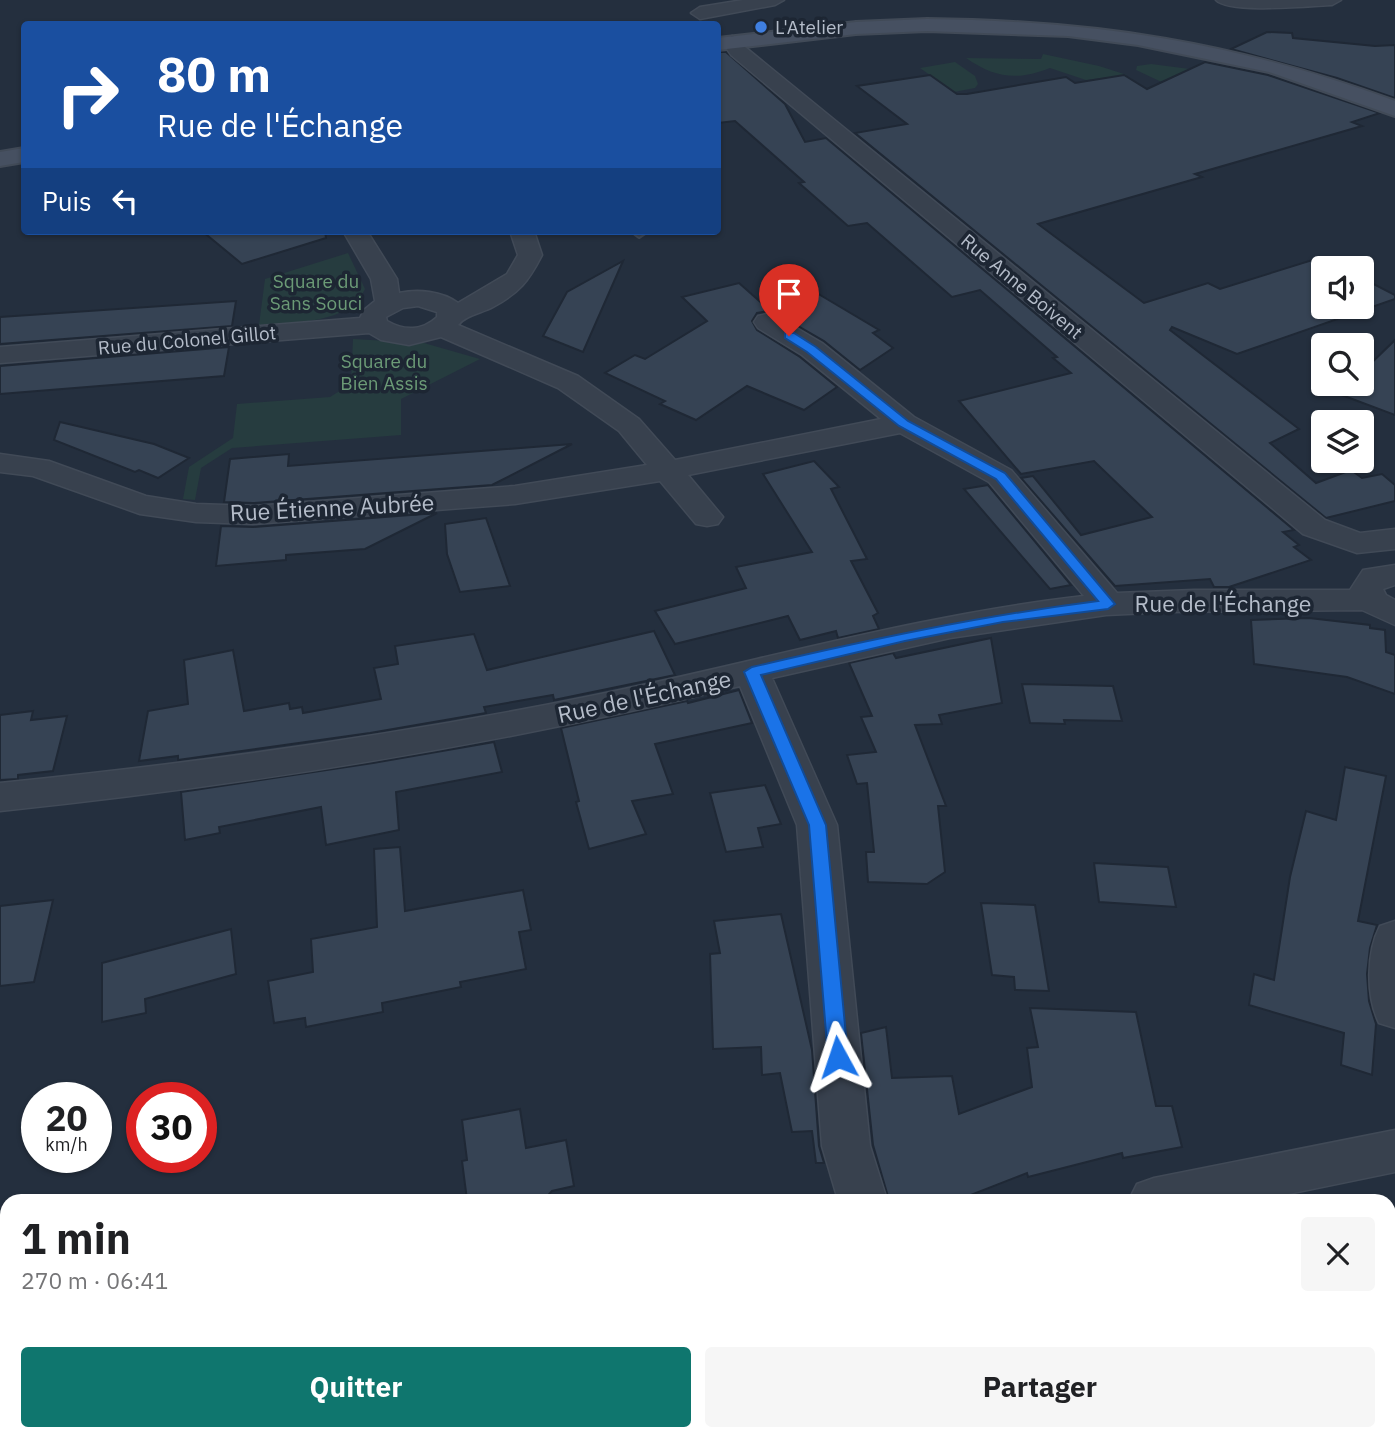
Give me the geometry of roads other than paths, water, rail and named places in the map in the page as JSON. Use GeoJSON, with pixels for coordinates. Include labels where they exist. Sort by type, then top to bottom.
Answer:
{"type":"FeatureCollection","features":[{"type":"Feature","properties":{"kind":"main road"},"geometry":{"type":"LineString","coordinates":[[725,43],[799,32],[914,25],[1049,29],[1162,43],[1217,53],[1319,81],[1395,109]]}},
{"type":"Feature","properties":{"kind":"main road"},"geometry":{"type":"LineString","coordinates":[[0,157],[21,154]]}},
{"type":"Feature","properties":{"kind":"street"},"geometry":{"type":"LineString","coordinates":[[700,12],[775,0]]}},
{"type":"Feature","properties":{"kind":"street"},"geometry":{"type":"LineString","coordinates":[[1224,0],[1332,0]]}},
{"type":"Feature","properties":{"kind":"street","name":"Rue Anne Boivent"},"geometry":{"type":"LineString","coordinates":[[725,43],[756,65],[1314,527],[1357,543]]}},
{"type":"Feature","properties":{"kind":"street"},"geometry":{"type":"LineString","coordinates":[[357,235],[384,279],[380,331],[404,337],[432,333],[517,279],[530,255],[523,235]]}},
{"type":"Feature","properties":{"kind":"street","name":"Rue du Colonel Gillot"},"geometry":{"type":"LineString","coordinates":[[0,355],[381,314],[404,299],[431,299],[451,308],[447,321],[568,382],[629,425],[707,517]]}},
{"type":"Feature","properties":{"kind":"street"},"geometry":{"type":"LineString","coordinates":[[767,322],[812,349],[904,423],[1000,476],[1108,604]]}},
{"type":"Feature","properties":{"kind":"street","name":"Rue Étienne Aubrée"},"geometry":{"type":"LineString","coordinates":[[0,463],[38,467],[140,505],[196,513],[253,516],[515,495],[669,470],[904,423]]}},
{"type":"Feature","properties":{"kind":"street"},"geometry":{"type":"LineString","coordinates":[[1384,591],[1357,543],[1395,539]]}},
{"type":"Feature","properties":{"kind":"street","name":"Rue de l'Échange"},"geometry":{"type":"LineString","coordinates":[[0,797],[221,772],[444,736],[591,708],[905,636],[990,620],[1108,604],[1171,601],[1328,603],[1384,591]]}},
{"type":"Feature","properties":{"kind":"street"},"geometry":{"type":"LineString","coordinates":[[752,672],[817,825],[846,1146],[860,1194]]}},
{"type":"Feature","properties":{"kind":"street"},"geometry":{"type":"LineString","coordinates":[[1395,938],[1392,992],[1395,1010]]}},
{"type":"Feature","properties":{"kind":"street"},"geometry":{"type":"LineString","coordinates":[[1184,1194],[1395,1151]]}},
{"type":"Feature","properties":{"kind":"place","name":"L'Atelier"},"geometry":{"type":"Point","coordinates":[761,27]}},
{"type":"Feature","properties":{"kind":"park label","name":"Square du Sans Souci"},"geometry":{"type":"Point","coordinates":[316,292]}},
{"type":"Feature","properties":{"kind":"park label","name":"Square du Bien Assis"},"geometry":{"type":"Point","coordinates":[384,372]}}]}
